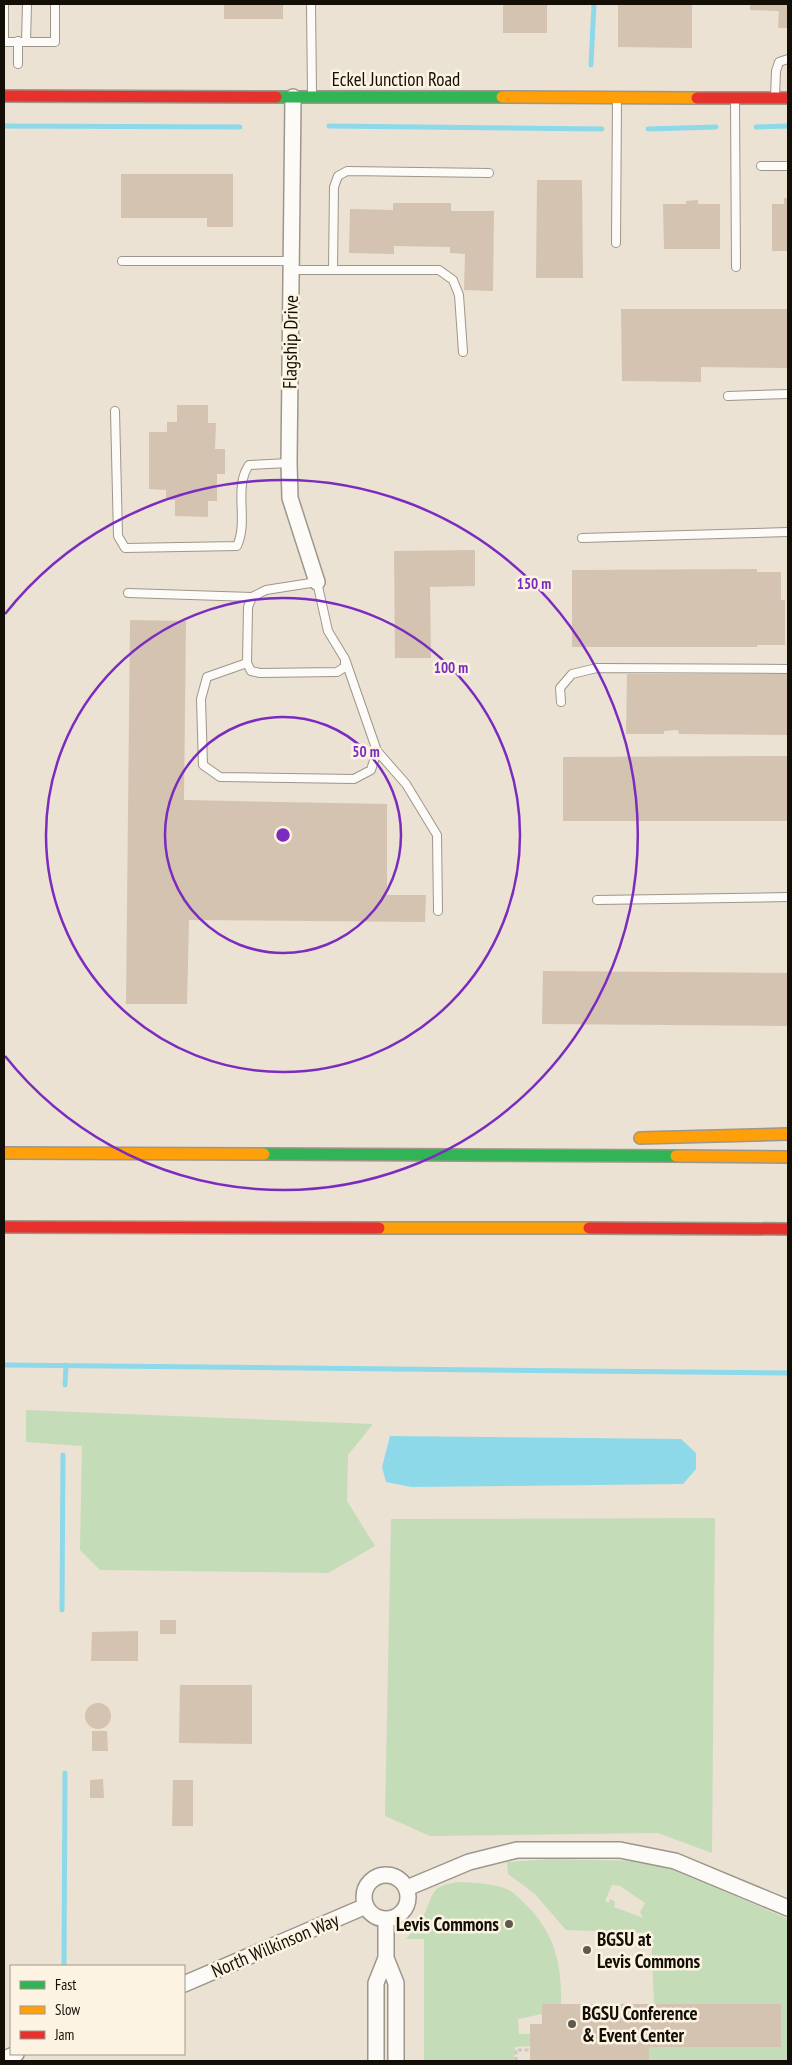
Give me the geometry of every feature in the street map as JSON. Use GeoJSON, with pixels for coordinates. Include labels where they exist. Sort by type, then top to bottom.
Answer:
{"type":"FeatureCollection","features":[{"type":"Feature","properties":{"kind":"main road","name":"Eckel Junction Road"},"geometry":{"type":"LineString","coordinates":[[4,96],[788,98]]}},
{"type":"Feature","properties":{"kind":"main road"},"geometry":{"type":"LineString","coordinates":[[629,1138],[788,1134]]}},
{"type":"Feature","properties":{"kind":"main road"},"geometry":{"type":"LineString","coordinates":[[256,1153],[502,1143]]}},
{"type":"Feature","properties":{"kind":"main road"},"geometry":{"type":"LineString","coordinates":[[4,1153],[788,1157]]}},
{"type":"Feature","properties":{"kind":"main road"},"geometry":{"type":"LineString","coordinates":[[4,1227],[788,1230]]}},
{"type":"Feature","properties":{"kind":"street","name":"Flagship Drive"},"geometry":{"type":"LineString","coordinates":[[293,96],[290,498],[317,582]]}},
{"type":"Feature","properties":{"kind":"street"},"geometry":{"type":"LineString","coordinates":[[407,1888],[469,1862],[517,1850],[620,1850],[675,1861],[788,1908]]}},
{"type":"Feature","properties":{"kind":"street"},"geometry":{"type":"LineString","coordinates":[[378,1876],[395,1876],[407,1888],[409,1897],[404,1911],[394,1918],[386,1919],[374,1916],[366,1906],[366,1889],[378,1876]]}},
{"type":"Feature","properties":{"kind":"street","name":"North Wilkinson Way"},"geometry":{"type":"LineString","coordinates":[[185,1984],[366,1906]]}},
{"type":"Feature","properties":{"kind":"street"},"geometry":{"type":"LineString","coordinates":[[376,2061],[376,1983],[386,1958],[386,1919]]}},
{"type":"Feature","properties":{"kind":"street"},"geometry":{"type":"LineString","coordinates":[[386,1958],[396,1983],[396,2061]]}},
{"type":"Feature","properties":{"kind":"lane"},"geometry":{"type":"LineString","coordinates":[[4,4],[4,37]]}},
{"type":"Feature","properties":{"kind":"lane"},"geometry":{"type":"LineString","coordinates":[[18,64],[27,4]]}},
{"type":"Feature","properties":{"kind":"lane"},"geometry":{"type":"LineString","coordinates":[[4,42],[55,42],[55,4]]}},
{"type":"Feature","properties":{"kind":"lane"},"geometry":{"type":"LineString","coordinates":[[311,4],[312,96]]}},
{"type":"Feature","properties":{"kind":"lane"},"geometry":{"type":"LineString","coordinates":[[775,98],[776,71],[779,62],[788,59]]}},
{"type":"Feature","properties":{"kind":"lane"},"geometry":{"type":"LineString","coordinates":[[616,243],[617,97]]}},
{"type":"Feature","properties":{"kind":"lane"},"geometry":{"type":"LineString","coordinates":[[735,98],[736,267]]}},
{"type":"Feature","properties":{"kind":"lane"},"geometry":{"type":"LineString","coordinates":[[761,166],[788,166]]}},
{"type":"Feature","properties":{"kind":"lane"},"geometry":{"type":"LineString","coordinates":[[334,270],[334,187],[338,176],[347,172],[489,172]]}},
{"type":"Feature","properties":{"kind":"lane"},"geometry":{"type":"LineString","coordinates":[[122,261],[291,265],[334,270],[439,270],[453,280],[460,295],[463,352]]}},
{"type":"Feature","properties":{"kind":"lane"},"geometry":{"type":"LineString","coordinates":[[728,396],[788,394]]}},
{"type":"Feature","properties":{"kind":"lane"},"geometry":{"type":"LineString","coordinates":[[115,411],[118,536],[125,548],[237,546],[242,536],[242,475],[249,465],[289,462]]}},
{"type":"Feature","properties":{"kind":"lane"},"geometry":{"type":"LineString","coordinates":[[582,538],[788,532]]}},
{"type":"Feature","properties":{"kind":"lane"},"geometry":{"type":"LineString","coordinates":[[128,593],[252,598],[266,590],[317,582],[328,631],[345,659],[376,751],[406,784],[437,835],[438,911]]}},
{"type":"Feature","properties":{"kind":"lane"},"geometry":{"type":"LineString","coordinates":[[252,598],[248,607],[247,663],[251,670],[260,673],[337,672],[344,667],[345,659]]}},
{"type":"Feature","properties":{"kind":"lane"},"geometry":{"type":"LineString","coordinates":[[247,663],[207,677],[202,699],[203,766],[220,777],[354,779],[371,770],[376,751]]}},
{"type":"Feature","properties":{"kind":"lane"},"geometry":{"type":"LineString","coordinates":[[561,702],[560,688],[572,674],[597,668],[788,669]]}},
{"type":"Feature","properties":{"kind":"lane"},"geometry":{"type":"LineString","coordinates":[[597,900],[788,897]]}},
{"type":"Feature","properties":{"kind":"path"},"geometry":{"type":"LineString","coordinates":[[516,2061],[516,2050],[530,2050]]}},
{"type":"Feature","properties":{"kind":"green space"},"geometry":{"type":"Polygon","coordinates":[[[26,1410],[373,1424],[348,1455],[347,1501],[375,1546],[328,1573],[100,1570],[80,1550],[82,1446],[26,1442],[26,1410]]]}},
{"type":"Feature","properties":{"kind":"green space"},"geometry":{"type":"Polygon","coordinates":[[[715,1518],[712,1853],[658,1833],[430,1836],[385,1816],[391,1519],[715,1518]]]}},
{"type":"Feature","properties":{"kind":"green space"},"geometry":{"type":"Polygon","coordinates":[[[550,1859],[643,1861],[673,1869],[788,1919],[788,2061],[649,2061],[649,2047],[781,2047],[781,2005],[654,2004],[651,1933],[566,1930],[535,1894],[508,1874],[507,1862],[550,1859]],[[612,1885],[605,1901],[609,1903],[610,1899],[615,1902],[614,1907],[643,1918],[640,1912],[645,1903],[620,1886],[612,1885]]]}},
{"type":"Feature","properties":{"kind":"green space"},"geometry":{"type":"Polygon","coordinates":[[[459,1882],[491,1885],[512,1892],[540,1921],[556,1954],[559,1966],[561,2004],[542,2004],[542,2014],[518,2019],[519,2034],[530,2034],[530,2046],[515,2047],[514,2061],[424,2061],[424,1939],[406,1939],[421,1920],[434,1892],[442,1886],[459,1882]]]}},
{"type":"Feature","properties":{"kind":"water"},"geometry":{"type":"Polygon","coordinates":[[[390,1436],[681,1439],[696,1453],[696,1469],[683,1484],[411,1487],[386,1482],[382,1467],[390,1436]]]}},
{"type":"Feature","properties":{"kind":"building"},"geometry":{"type":"Polygon","coordinates":[[[224,4],[283,4],[283,19],[224,19],[224,4]]]}},
{"type":"Feature","properties":{"kind":"building"},"geometry":{"type":"Polygon","coordinates":[[[503,4],[547,4],[547,33],[503,33],[503,4]]]}},
{"type":"Feature","properties":{"kind":"building"},"geometry":{"type":"Polygon","coordinates":[[[618,4],[692,4],[692,48],[618,47],[618,4]]]}},
{"type":"Feature","properties":{"kind":"building"},"geometry":{"type":"Polygon","coordinates":[[[750,4],[788,4],[788,28],[778,28],[779,11],[750,10],[750,4]]]}},
{"type":"Feature","properties":{"kind":"building"},"geometry":{"type":"Polygon","coordinates":[[[121,174],[233,174],[233,227],[207,227],[207,218],[121,218],[121,174]]]}},
{"type":"Feature","properties":{"kind":"building"},"geometry":{"type":"Polygon","coordinates":[[[537,180],[582,180],[583,278],[536,278],[537,180]]]}},
{"type":"Feature","properties":{"kind":"building"},"geometry":{"type":"Polygon","coordinates":[[[784,198],[788,198],[788,251],[772,251],[772,204],[784,204],[784,198]]]}},
{"type":"Feature","properties":{"kind":"building"},"geometry":{"type":"Polygon","coordinates":[[[698,200],[698,204],[720,204],[720,249],[664,249],[663,204],[686,204],[686,201],[698,200]]]}},
{"type":"Feature","properties":{"kind":"building"},"geometry":{"type":"Polygon","coordinates":[[[393,203],[451,203],[451,211],[494,211],[493,291],[464,290],[465,254],[450,253],[450,247],[394,246],[394,254],[349,253],[350,209],[393,210],[393,203]]]}},
{"type":"Feature","properties":{"kind":"building"},"geometry":{"type":"Polygon","coordinates":[[[621,309],[788,309],[788,368],[701,367],[701,382],[622,381],[621,309]]]}},
{"type":"Feature","properties":{"kind":"building"},"geometry":{"type":"Polygon","coordinates":[[[177,405],[208,405],[208,423],[216,423],[215,449],[225,449],[225,474],[217,474],[217,501],[208,501],[208,517],[175,516],[175,500],[166,500],[166,490],[149,489],[149,432],[167,432],[167,422],[177,422],[177,405]]]}},
{"type":"Feature","properties":{"kind":"building"},"geometry":{"type":"Polygon","coordinates":[[[475,550],[475,586],[430,587],[431,658],[395,658],[394,551],[475,550]]]}},
{"type":"Feature","properties":{"kind":"building"},"geometry":{"type":"Polygon","coordinates":[[[757,569],[757,572],[781,572],[781,600],[785,600],[785,645],[757,645],[757,647],[572,647],[572,570],[757,569]]]}},
{"type":"Feature","properties":{"kind":"building"},"geometry":{"type":"Polygon","coordinates":[[[130,620],[186,621],[184,800],[387,804],[387,895],[426,895],[425,922],[189,920],[187,1004],[126,1004],[130,620]]]}},
{"type":"Feature","properties":{"kind":"building"},"geometry":{"type":"Polygon","coordinates":[[[627,674],[788,674],[788,735],[679,734],[678,730],[664,731],[664,734],[626,734],[627,674]]]}},
{"type":"Feature","properties":{"kind":"building"},"geometry":{"type":"Polygon","coordinates":[[[788,756],[788,821],[563,821],[563,757],[788,756]]]}},
{"type":"Feature","properties":{"kind":"building"},"geometry":{"type":"Polygon","coordinates":[[[543,971],[788,973],[788,1026],[542,1024],[543,971]]]}},
{"type":"Feature","properties":{"kind":"building"},"geometry":{"type":"Polygon","coordinates":[[[160,1620],[176,1620],[176,1634],[160,1634],[160,1620]]]}},
{"type":"Feature","properties":{"kind":"building"},"geometry":{"type":"Polygon","coordinates":[[[138,1631],[138,1661],[91,1661],[92,1632],[138,1631]]]}},
{"type":"Feature","properties":{"kind":"building"},"geometry":{"type":"Polygon","coordinates":[[[180,1685],[252,1685],[252,1744],[179,1743],[180,1685]]]}},
{"type":"Feature","properties":{"kind":"building"},"geometry":{"type":"Polygon","coordinates":[[[98,1703],[107,1707],[111,1716],[107,1725],[98,1729],[89,1725],[85,1716],[89,1707],[98,1703]]]}},
{"type":"Feature","properties":{"kind":"building"},"geometry":{"type":"Polygon","coordinates":[[[92,1731],[107,1731],[108,1751],[92,1751],[92,1731]]]}},
{"type":"Feature","properties":{"kind":"building"},"geometry":{"type":"Polygon","coordinates":[[[103,1779],[104,1798],[90,1798],[90,1780],[103,1779]]]}},
{"type":"Feature","properties":{"kind":"building"},"geometry":{"type":"Polygon","coordinates":[[[173,1780],[193,1780],[193,1826],[172,1826],[173,1780]]]}},
{"type":"Feature","properties":{"kind":"building"},"geometry":{"type":"Polygon","coordinates":[[[542,2004],[781,2004],[781,2047],[649,2047],[649,2061],[530,2061],[530,2024],[542,2024],[542,2004]]]}},
{"type":"Feature","properties":{"kind":"waterway"},"geometry":{"type":"LineString","coordinates":[[591,65],[594,4]]}},
{"type":"Feature","properties":{"kind":"waterway"},"geometry":{"type":"LineString","coordinates":[[4,126],[240,127]]}},
{"type":"Feature","properties":{"kind":"waterway"},"geometry":{"type":"LineString","coordinates":[[329,126],[602,129]]}},
{"type":"Feature","properties":{"kind":"waterway"},"geometry":{"type":"LineString","coordinates":[[756,127],[788,126]]}},
{"type":"Feature","properties":{"kind":"waterway"},"geometry":{"type":"LineString","coordinates":[[648,129],[716,127]]}},
{"type":"Feature","properties":{"kind":"waterway"},"geometry":{"type":"LineString","coordinates":[[4,1365],[788,1373]]}},
{"type":"Feature","properties":{"kind":"waterway"},"geometry":{"type":"LineString","coordinates":[[65,1385],[66,1365]]}},
{"type":"Feature","properties":{"kind":"waterway"},"geometry":{"type":"LineString","coordinates":[[62,1610],[63,1455]]}},
{"type":"Feature","properties":{"kind":"waterway"},"geometry":{"type":"LineString","coordinates":[[64,1965],[65,1773]]}},
{"type":"Feature","properties":{"kind":"traffic: fast"},"geometry":{"type":"LineString","coordinates":[[276,97],[502,97]]}},
{"type":"Feature","properties":{"kind":"traffic: fast"},"geometry":{"type":"LineString","coordinates":[[264,1154],[676,1156]]}},
{"type":"Feature","properties":{"kind":"traffic: slow"},"geometry":{"type":"LineString","coordinates":[[502,97],[697,98]]}},
{"type":"Feature","properties":{"kind":"traffic: slow"},"geometry":{"type":"LineString","coordinates":[[640,1138],[788,1134]]}},
{"type":"Feature","properties":{"kind":"traffic: slow"},"geometry":{"type":"LineString","coordinates":[[4,1153],[264,1154]]}},
{"type":"Feature","properties":{"kind":"traffic: slow"},"geometry":{"type":"LineString","coordinates":[[676,1156],[788,1157]]}},
{"type":"Feature","properties":{"kind":"traffic: slow"},"geometry":{"type":"LineString","coordinates":[[379,1228],[589,1228]]}},
{"type":"Feature","properties":{"kind":"traffic: jam"},"geometry":{"type":"LineString","coordinates":[[4,96],[276,97]]}},
{"type":"Feature","properties":{"kind":"traffic: jam"},"geometry":{"type":"LineString","coordinates":[[697,98],[788,98]]}},
{"type":"Feature","properties":{"kind":"traffic: jam"},"geometry":{"type":"LineString","coordinates":[[4,1227],[379,1228]]}},
{"type":"Feature","properties":{"kind":"traffic: jam"},"geometry":{"type":"LineString","coordinates":[[589,1228],[788,1229]]}},
{"type":"Feature","properties":{"kind":"place","name":"Levis Commons"},"geometry":{"type":"Point","coordinates":[509,1924]}},
{"type":"Feature","properties":{"kind":"place","name":"BGSU at Levis Commons"},"geometry":{"type":"Point","coordinates":[587,1950]}},
{"type":"Feature","properties":{"kind":"place","name":"BGSU Conference & Event Center"},"geometry":{"type":"Point","coordinates":[572,2024]}}]}
